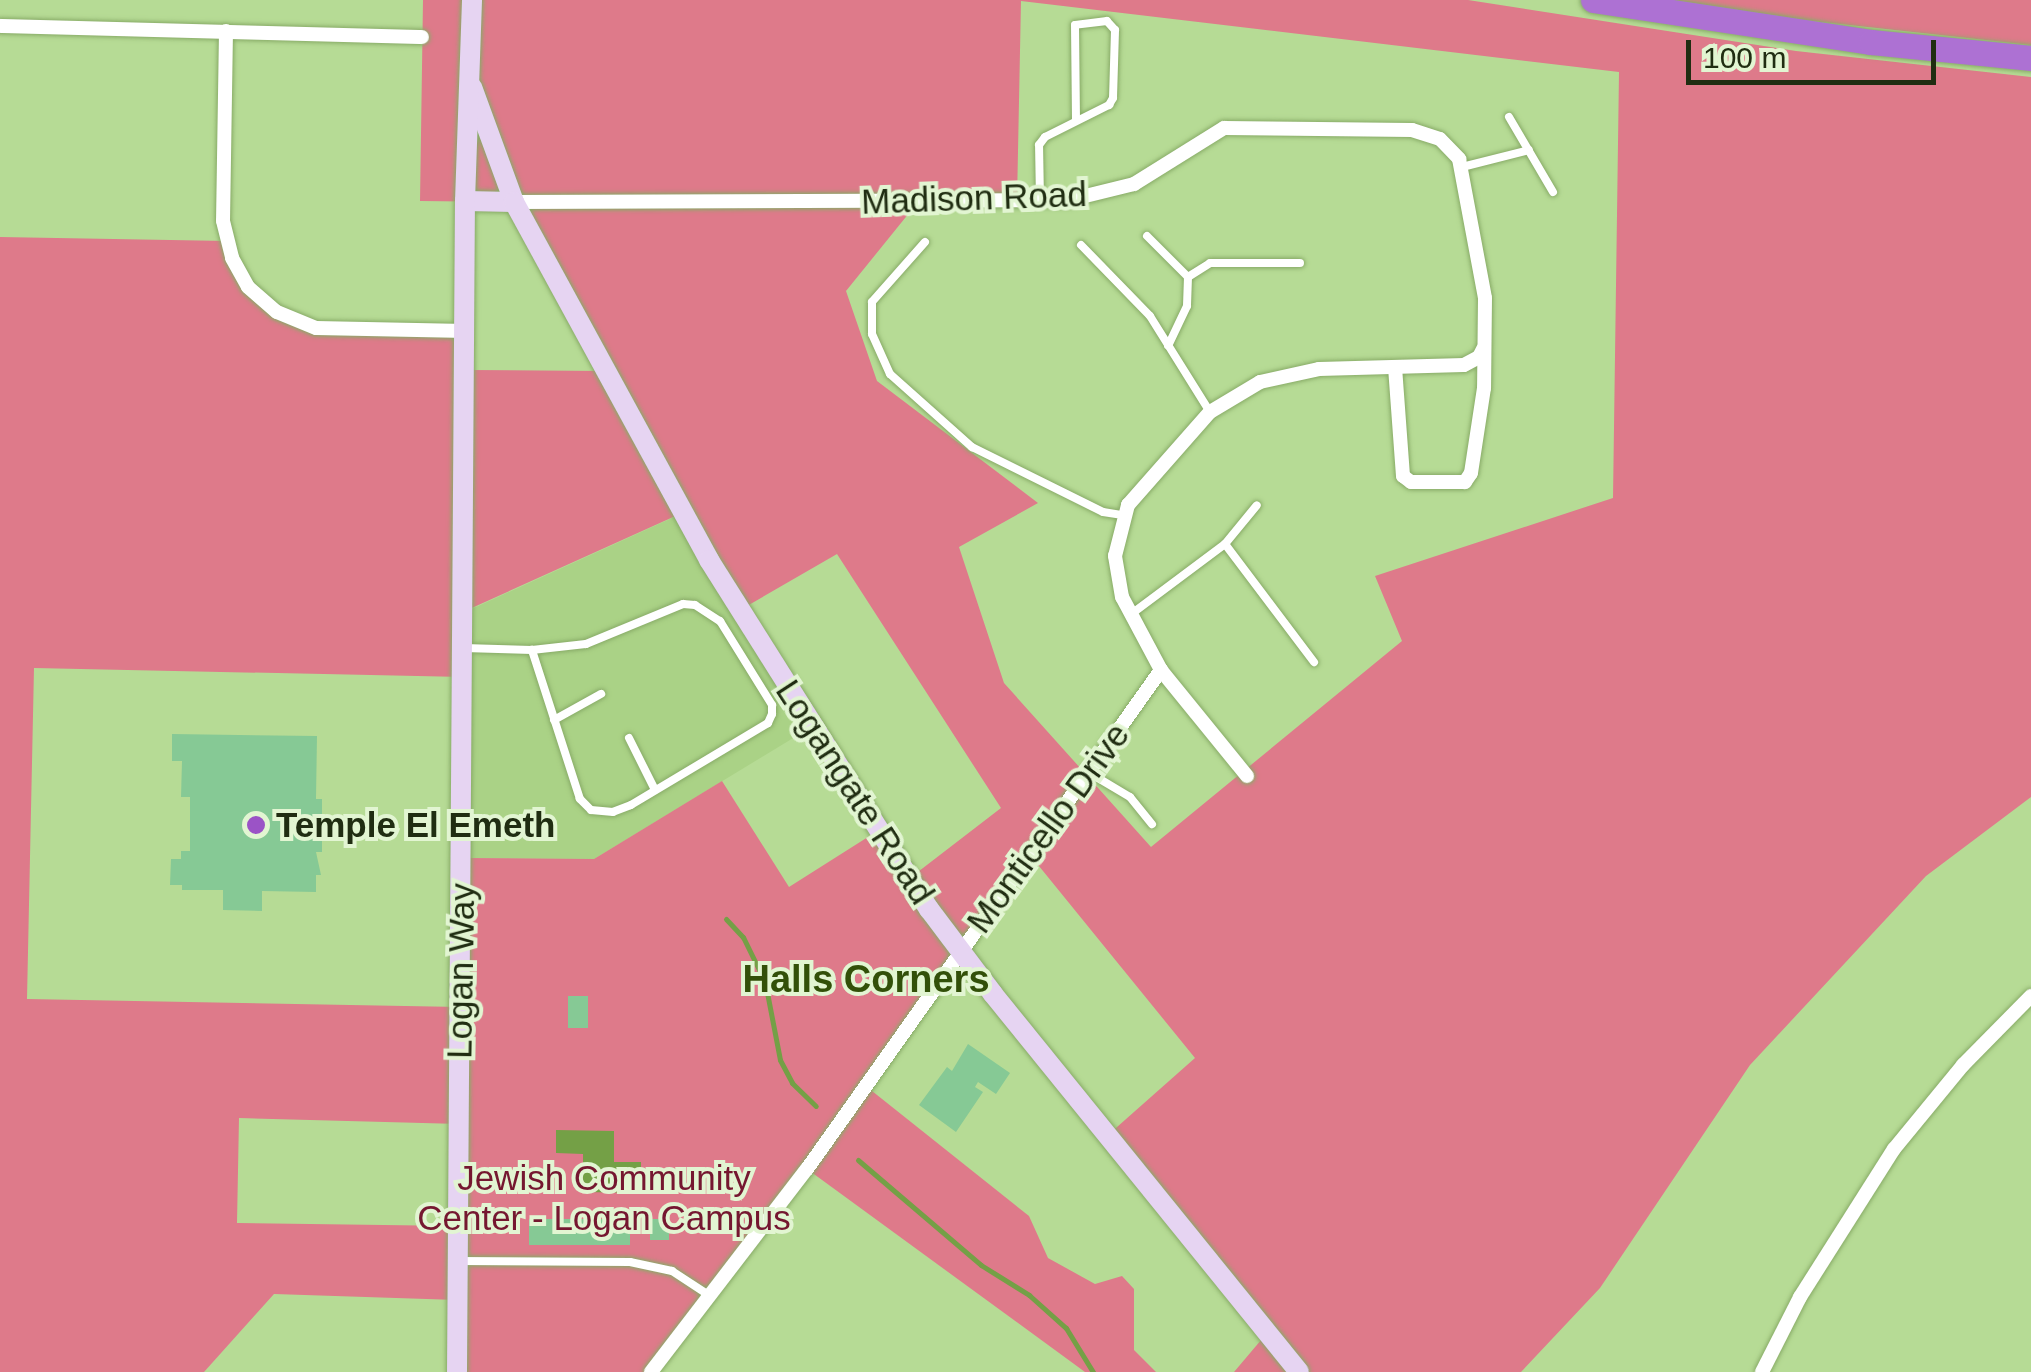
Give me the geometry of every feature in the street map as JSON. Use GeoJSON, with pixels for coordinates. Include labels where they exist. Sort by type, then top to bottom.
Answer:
{"type":"FeatureCollection","features":[{"type":"Feature","properties":{"kind":"highway"},"geometry":{"type":"LineString","coordinates":[[1593,0],[1888,44],[2031,58]]}},
{"type":"Feature","properties":{"kind":"street","name":"Logan Way"},"geometry":{"type":"LineString","coordinates":[[457,1372],[468,331],[465,202],[472,0]]}},
{"type":"Feature","properties":{"kind":"street"},"geometry":{"type":"LineString","coordinates":[[0,26],[422,36]]}},
{"type":"Feature","properties":{"kind":"street"},"geometry":{"type":"LineString","coordinates":[[226,31],[224,220],[232,258],[248,286],[277,312],[316,328],[468,331]]}},
{"type":"Feature","properties":{"kind":"street","name":"Logangate Road"},"geometry":{"type":"LineString","coordinates":[[470,82],[514,202],[624,410],[781,676],[960,950],[1298,1372]]}},
{"type":"Feature","properties":{"kind":"street","name":"Madison Road"},"geometry":{"type":"LineString","coordinates":[[514,202],[1083,199],[1134,184],[1224,128],[1412,130],[1440,139],[1462,167]]}},
{"type":"Feature","properties":{"kind":"street"},"geometry":{"type":"LineString","coordinates":[[1395,368],[1402,476],[1411,482],[1466,482],[1471,473],[1484,388],[1485,342],[1484,298],[1462,167]]}},
{"type":"Feature","properties":{"kind":"street"},"geometry":{"type":"LineString","coordinates":[[465,202],[514,202]]}},
{"type":"Feature","properties":{"kind":"street"},"geometry":{"type":"LineString","coordinates":[[1247,776],[1161,670],[1130,614],[1115,568],[1123,516],[1143,483],[1210,412],[1239,392],[1285,375],[1472,363],[1485,342]]}},
{"type":"Feature","properties":{"kind":"street","name":"Monticello Drive"},"geometry":{"type":"LineString","coordinates":[[654,1371],[857,1100],[1161,670]]}},
{"type":"Feature","properties":{"kind":"street"},"geometry":{"type":"LineString","coordinates":[[1762,1372],[1800,1297],[1894,1149],[1963,1066],[2031,996]]}},
{"type":"Feature","properties":{"kind":"lane"},"geometry":{"type":"LineString","coordinates":[[1040,200],[1039,145],[1044,136],[1076,120],[1114,98],[1115,30],[1108,21],[1075,25],[1076,120]]}},
{"type":"Feature","properties":{"kind":"lane"},"geometry":{"type":"LineString","coordinates":[[1509,117],[1553,192]]}},
{"type":"Feature","properties":{"kind":"lane"},"geometry":{"type":"LineString","coordinates":[[1462,167],[1528,150]]}},
{"type":"Feature","properties":{"kind":"lane"},"geometry":{"type":"LineString","coordinates":[[1148,236],[1188,278],[1187,306],[1168,346]]}},
{"type":"Feature","properties":{"kind":"lane"},"geometry":{"type":"LineString","coordinates":[[925,242],[872,302],[872,334],[890,374],[972,447],[1103,512],[1123,516]]}},
{"type":"Feature","properties":{"kind":"lane"},"geometry":{"type":"LineString","coordinates":[[1081,245],[1150,316],[1210,412]]}},
{"type":"Feature","properties":{"kind":"lane"},"geometry":{"type":"LineString","coordinates":[[1188,278],[1210,262],[1300,263]]}},
{"type":"Feature","properties":{"kind":"lane"},"geometry":{"type":"LineString","coordinates":[[1130,614],[1225,544],[1257,505]]}},
{"type":"Feature","properties":{"kind":"lane"},"geometry":{"type":"LineString","coordinates":[[1225,544],[1314,662]]}},
{"type":"Feature","properties":{"kind":"lane"},"geometry":{"type":"LineString","coordinates":[[464,648],[532,650],[586,644],[683,604],[695,605],[720,621],[772,705],[768,723],[613,812],[591,810],[580,798],[532,650]]}},
{"type":"Feature","properties":{"kind":"lane"},"geometry":{"type":"LineString","coordinates":[[760,687],[781,676]]}},
{"type":"Feature","properties":{"kind":"lane"},"geometry":{"type":"LineString","coordinates":[[554,720],[601,694]]}},
{"type":"Feature","properties":{"kind":"lane"},"geometry":{"type":"LineString","coordinates":[[629,738],[655,790]]}},
{"type":"Feature","properties":{"kind":"lane"},"geometry":{"type":"LineString","coordinates":[[1088,772],[1130,797],[1152,824]]}},
{"type":"Feature","properties":{"kind":"lane"},"geometry":{"type":"LineString","coordinates":[[458,1260],[630,1262],[672,1271],[711,1296]]}},
{"type":"Feature","properties":{"kind":"shaded area"},"geometry":{"type":"Polygon","coordinates":[[[683,513],[813,726],[594,859],[462,858],[465,612],[683,513]]]}},
{"type":"Feature","properties":{"kind":"shaded area"},"geometry":{"type":"Polygon","coordinates":[[[556,1130],[614,1131],[614,1162],[641,1162],[641,1193],[583,1192],[583,1154],[556,1153],[556,1130]]]}},
{"type":"Feature","properties":{"kind":"green space","name":"Jewish Community Center - Logan Campus"},"geometry":{"type":"Polygon","coordinates":[[[423,0],[1468,0],[1796,51],[2031,77],[2031,797],[1926,876],[1750,1065],[1600,1288],[1521,1372],[1234,1372],[1267,1333],[1108,1135],[1195,1058],[1030,855],[867,1087],[1029,1216],[1048,1258],[1095,1284],[1122,1276],[1134,1289],[1134,1350],[1156,1372],[1085,1372],[807,1169],[651,1372],[457,1372],[457,1300],[274,1294],[204,1372],[0,1372],[0,237],[227,241],[248,287],[304,325],[467,331],[468,370],[603,371],[514,202],[420,201],[423,0]],[[1021,1],[1017,201],[918,202],[846,291],[877,381],[1038,503],[959,547],[1004,683],[1151,847],[1402,641],[1375,576],[1613,498],[1619,72],[1021,1]],[[682,513],[465,611],[464,677],[34,668],[27,999],[460,1007],[462,858],[594,859],[722,781],[789,887],[879,830],[910,878],[1001,808],[837,554],[740,610],[682,513]],[[239,1118],[237,1223],[458,1226],[460,1124],[239,1118]]]}},
{"type":"Feature","properties":{"kind":"green space"},"geometry":{"type":"Polygon","coordinates":[[[1673,0],[2031,0],[2031,45],[1804,20],[1673,0]]]}},
{"type":"Feature","properties":{"kind":"building","name":"Temple El Emeth"},"geometry":{"type":"Polygon","coordinates":[[[172,734],[317,736],[316,799],[322,799],[322,852],[316,852],[321,875],[316,875],[316,892],[262,891],[262,911],[223,910],[223,890],[182,890],[182,885],[170,885],[171,859],[181,859],[181,851],[190,851],[190,797],[181,797],[182,761],[172,761],[172,734]]]}},
{"type":"Feature","properties":{"kind":"building"},"geometry":{"type":"Polygon","coordinates":[[[568,996],[588,996],[588,1028],[568,1028],[568,996]]]}},
{"type":"Feature","properties":{"kind":"building"},"geometry":{"type":"Polygon","coordinates":[[[968,1044],[1010,1073],[996,1094],[978,1082],[975,1087],[983,1092],[956,1132],[919,1105],[947,1067],[952,1071],[968,1044]]]}},
{"type":"Feature","properties":{"kind":"building"},"geometry":{"type":"Polygon","coordinates":[[[529,1219],[630,1219],[630,1245],[529,1245],[529,1219]]]}},
{"type":"Feature","properties":{"kind":"building"},"geometry":{"type":"Polygon","coordinates":[[[650,1219],[669,1219],[669,1240],[650,1240],[650,1219]]]}},
{"type":"Feature","properties":{"kind":"waterway"},"geometry":{"type":"LineString","coordinates":[[726,919],[743,937],[765,982],[780,1060],[792,1083],[816,1106]]}},
{"type":"Feature","properties":{"kind":"waterway"},"geometry":{"type":"LineString","coordinates":[[858,1160],[981,1265],[1029,1295],[1066,1328],[1093,1372]]}},
{"type":"Feature","properties":{"kind":"place","name":"Temple El Emeth"},"geometry":{"type":"Point","coordinates":[256,825]}},
{"type":"Feature","properties":{"kind":"district","name":"Halls Corners"},"geometry":{"type":"Point","coordinates":[866,980]}}]}
